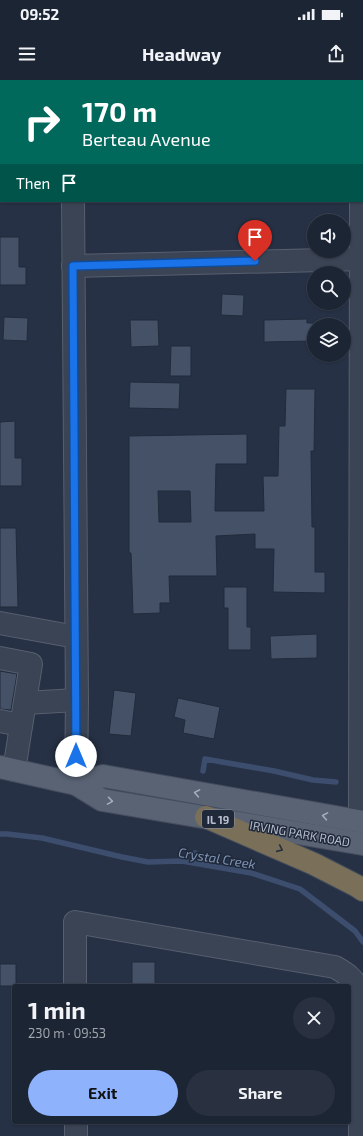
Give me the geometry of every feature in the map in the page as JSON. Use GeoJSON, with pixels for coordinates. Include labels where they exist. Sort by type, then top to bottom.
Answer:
{"type":"FeatureCollection","features":[{"type":"Feature","properties":{"kind":"highway"},"geometry":{"type":"LineString","coordinates":[[206,817],[314,864],[363,890]]}},
{"type":"Feature","properties":{"kind":"main road","name":"IRVING PARK ROAD"},"geometry":{"type":"LineString","coordinates":[[7,768],[76,784],[102,800],[363,844]]}},
{"type":"Feature","properties":{"kind":"main road","name":"IRVING PARK ROAD"},"geometry":{"type":"LineString","coordinates":[[76,784],[103,776],[361,822]]}},
{"type":"Feature","properties":{"kind":"street"},"geometry":{"type":"LineString","coordinates":[[73,202],[77,700],[76,784]]}},
{"type":"Feature","properties":{"kind":"street"},"geometry":{"type":"LineString","coordinates":[[361,202],[361,822]]}},
{"type":"Feature","properties":{"kind":"street"},"geometry":{"type":"LineString","coordinates":[[73,266],[362,259]]}},
{"type":"Feature","properties":{"kind":"street"},"geometry":{"type":"LineString","coordinates":[[0,623],[76,637]]}},
{"type":"Feature","properties":{"kind":"street"},"geometry":{"type":"LineString","coordinates":[[0,658],[31,664],[21,725],[7,768]]}},
{"type":"Feature","properties":{"kind":"street"},"geometry":{"type":"LineString","coordinates":[[25,703],[77,700]]}},
{"type":"Feature","properties":{"kind":"street"},"geometry":{"type":"LineString","coordinates":[[0,721],[21,725]]}},
{"type":"Feature","properties":{"kind":"street"},"geometry":{"type":"LineString","coordinates":[[75,984],[75,922],[335,967],[346,973],[355,981],[360,993],[360,1136]]}},
{"type":"Feature","properties":{"kind":"street"},"geometry":{"type":"LineString","coordinates":[[76,1124],[76,1136]]}},
{"type":"Feature","properties":{"kind":"building"},"geometry":{"type":"Polygon","coordinates":[[[0,237],[19,237],[19,267],[26,267],[26,285],[0,285],[0,237]]]}},
{"type":"Feature","properties":{"kind":"building"},"geometry":{"type":"Polygon","coordinates":[[[222,294],[244,295],[243,316],[221,315],[222,294]]]}},
{"type":"Feature","properties":{"kind":"building"},"geometry":{"type":"Polygon","coordinates":[[[4,317],[28,318],[27,341],[3,340],[4,317]]]}},
{"type":"Feature","properties":{"kind":"building"},"geometry":{"type":"Polygon","coordinates":[[[307,319],[307,341],[264,342],[264,320],[307,319]]]}},
{"type":"Feature","properties":{"kind":"building"},"geometry":{"type":"Polygon","coordinates":[[[130,320],[158,320],[159,346],[131,347],[130,320]]]}},
{"type":"Feature","properties":{"kind":"building"},"geometry":{"type":"Polygon","coordinates":[[[171,346],[191,346],[191,376],[170,376],[171,346]]]}},
{"type":"Feature","properties":{"kind":"building"},"geometry":{"type":"Polygon","coordinates":[[[130,382],[180,383],[179,409],[129,408],[130,382]]]}},
{"type":"Feature","properties":{"kind":"building"},"geometry":{"type":"Polygon","coordinates":[[[286,389],[315,389],[314,451],[311,451],[312,527],[315,527],[315,572],[325,572],[325,593],[273,592],[274,549],[255,549],[255,534],[216,536],[217,576],[169,576],[170,603],[160,603],[160,613],[133,614],[131,553],[129,553],[129,436],[247,434],[247,464],[216,464],[215,511],[264,511],[263,476],[278,476],[279,426],[285,426],[286,389]],[[158,491],[159,522],[191,522],[190,491],[158,491]]]}},
{"type":"Feature","properties":{"kind":"building"},"geometry":{"type":"Polygon","coordinates":[[[15,421],[15,458],[22,458],[22,486],[0,486],[0,422],[15,421]]]}},
{"type":"Feature","properties":{"kind":"building"},"geometry":{"type":"Polygon","coordinates":[[[0,528],[16,528],[18,607],[0,607],[0,528]]]}},
{"type":"Feature","properties":{"kind":"building"},"geometry":{"type":"Polygon","coordinates":[[[224,587],[247,587],[247,627],[251,627],[251,650],[228,650],[228,608],[224,608],[224,587]]]}},
{"type":"Feature","properties":{"kind":"building"},"geometry":{"type":"Polygon","coordinates":[[[317,634],[317,658],[271,659],[270,636],[317,634]]]}},
{"type":"Feature","properties":{"kind":"building"},"geometry":{"type":"Polygon","coordinates":[[[0,671],[17,674],[11,710],[0,709],[0,671]]]}},
{"type":"Feature","properties":{"kind":"building"},"geometry":{"type":"Polygon","coordinates":[[[114,690],[136,693],[131,736],[109,734],[114,690]]]}},
{"type":"Feature","properties":{"kind":"building"},"geometry":{"type":"Polygon","coordinates":[[[178,698],[220,707],[214,739],[183,733],[185,720],[174,717],[178,698]]]}},
{"type":"Feature","properties":{"kind":"building"},"geometry":{"type":"Polygon","coordinates":[[[132,962],[155,962],[155,984],[132,984],[132,962]]]}},
{"type":"Feature","properties":{"kind":"building"},"geometry":{"type":"Polygon","coordinates":[[[0,964],[16,964],[16,984],[12,984],[12,986],[0,986],[0,964]]]}},
{"type":"Feature","properties":{"kind":"waterway"},"geometry":{"type":"LineString","coordinates":[[203,771],[205,759],[274,771],[313,780],[336,782]]}},
{"type":"Feature","properties":{"kind":"waterway","name":"Crystal Creek"},"geometry":{"type":"LineString","coordinates":[[0,834],[42,838],[148,862],[182,861],[251,873],[300,889],[355,931],[363,942]]}},
{"type":"Feature","properties":{"kind":"waterway"},"geometry":{"type":"LineString","coordinates":[[194,863],[195,853]]}},
{"type":"Feature","properties":{"kind":"route"},"geometry":{"type":"LineString","coordinates":[[76,756],[77,700],[73,266],[255,261]]}}]}
